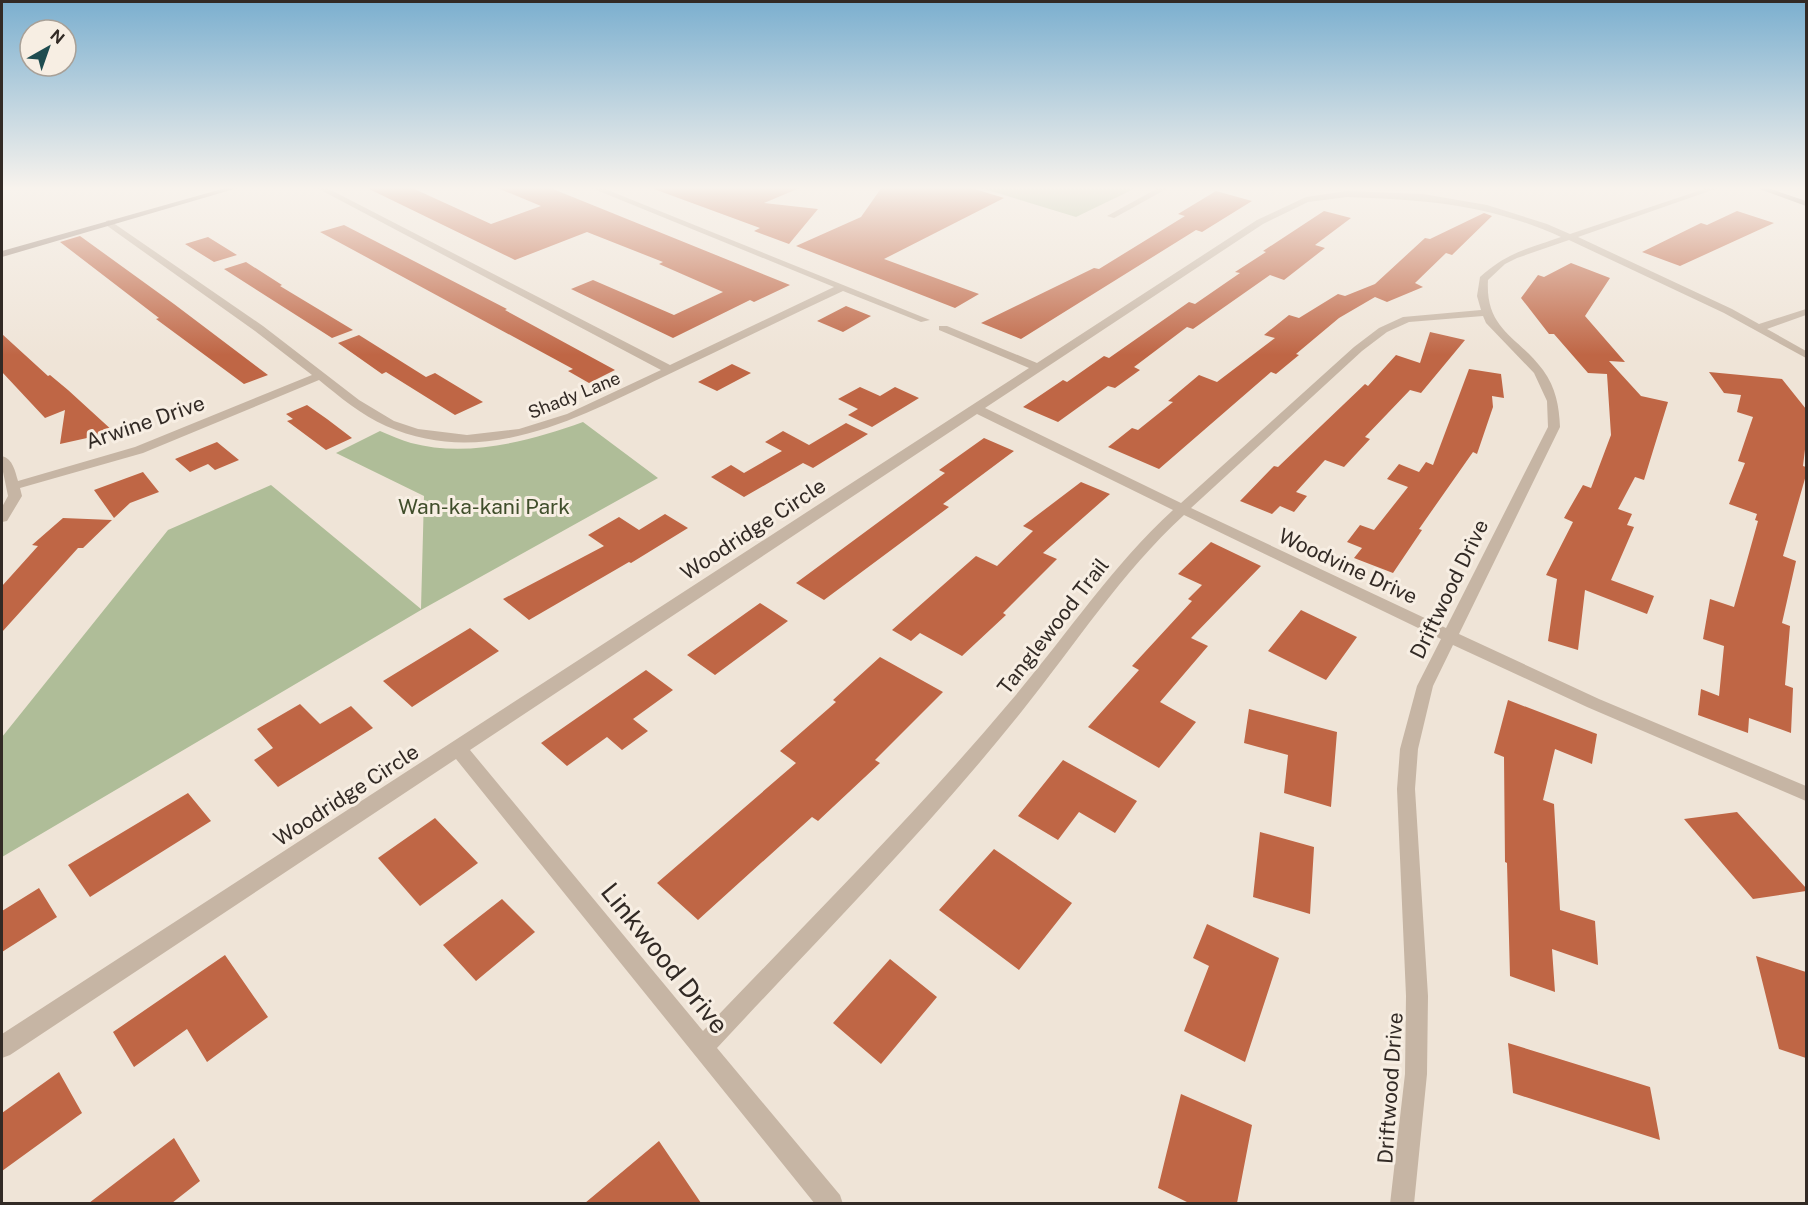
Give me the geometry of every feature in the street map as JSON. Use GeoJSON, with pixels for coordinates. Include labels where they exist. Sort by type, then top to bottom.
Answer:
{"type":"FeatureCollection","features":[{"type":"Feature","properties":{"kind":"street"},"geometry":{"type":"LineString","coordinates":[[2,254],[39,243]]}},
{"type":"Feature","properties":{"kind":"street","name":"Shady Lane"},"geometry":{"type":"LineString","coordinates":[[138,243],[281,344],[367,411],[397,426],[425,435],[472,439],[539,430],[571,417],[842,287]]}},
{"type":"Feature","properties":{"kind":"street"},"geometry":{"type":"LineString","coordinates":[[428,243],[670,370]]}},
{"type":"Feature","properties":{"kind":"street"},"geometry":{"type":"LineString","coordinates":[[733,243],[925,320]]}},
{"type":"Feature","properties":{"kind":"street","name":"Woodridge Circle"},"geometry":{"type":"LineString","coordinates":[[2,1047],[1230,243]]}},
{"type":"Feature","properties":{"kind":"street","name":"Driftwood Drive"},"geometry":{"type":"LineString","coordinates":[[1402,1203],[1416,1074],[1417,1007],[1406,789],[1409,749],[1425,686],[1554,427],[1555,413],[1552,401],[1539,372],[1498,331],[1487,313],[1482,296],[1483,279],[1502,262],[1550,243]]}},
{"type":"Feature","properties":{"kind":"street","name":"Woodridge Circle"},"geometry":{"type":"LineString","coordinates":[[1581,243],[1759,328],[1806,355]]}},
{"type":"Feature","properties":{"kind":"street"},"geometry":{"type":"LineString","coordinates":[[1759,328],[1806,312]]}},
{"type":"Feature","properties":{"kind":"street","name":"Tanglewood Trail"},"geometry":{"type":"LineString","coordinates":[[703,1047],[921,815],[1016,707],[1100,597],[1151,538],[1358,349],[1383,330],[1407,319],[1487,313]]}},
{"type":"Feature","properties":{"kind":"street"},"geometry":{"type":"LineString","coordinates":[[943,328],[1038,367]]}},
{"type":"Feature","properties":{"kind":"street","name":"Arwine Drive"},"geometry":{"type":"LineString","coordinates":[[14,486],[139,450],[321,375]]}},
{"type":"Feature","properties":{"kind":"street","name":"Woodvine Drive"},"geometry":{"type":"LineString","coordinates":[[975,408],[1448,636],[1593,703],[1806,794]]}},
{"type":"Feature","properties":{"kind":"street"},"geometry":{"type":"LineString","coordinates":[[2,460],[8,467],[15,496],[2,518]]}},
{"type":"Feature","properties":{"kind":"street","name":"Linkwood Drive"},"geometry":{"type":"LineString","coordinates":[[458,747],[831,1203]]}},
{"type":"Feature","properties":{"kind":"green space","name":"Wan-ka-kani Park"},"geometry":{"type":"Polygon","coordinates":[[[583,422],[658,478],[421,610],[2,857],[2,737],[168,530],[271,485],[421,609],[424,496],[336,453],[380,431],[411,443],[454,449],[520,441],[583,422]]]}},
{"type":"Feature","properties":{"kind":"building"},"geometry":{"type":"Polygon","coordinates":[[[62,243],[90,243],[268,375],[244,384],[156,319],[159,318],[62,243]]]}},
{"type":"Feature","properties":{"kind":"building"},"geometry":{"type":"Polygon","coordinates":[[[218,243],[237,255],[214,262],[185,244],[218,243]]]}},
{"type":"Feature","properties":{"kind":"building"},"geometry":{"type":"Polygon","coordinates":[[[341,243],[379,243],[507,309],[505,310],[615,370],[589,383],[568,371],[573,369],[341,243]]]}},
{"type":"Feature","properties":{"kind":"building"},"geometry":{"type":"Polygon","coordinates":[[[481,243],[558,243],[515,260],[481,243]]]}},
{"type":"Feature","properties":{"kind":"building"},"geometry":{"type":"Polygon","coordinates":[[[615,243],[687,243],[790,285],[754,302],[750,300],[673,338],[571,289],[593,280],[674,315],[723,292],[659,264],[663,262],[615,243]]]}},
{"type":"Feature","properties":{"kind":"building"},"geometry":{"type":"Polygon","coordinates":[[[802,243],[915,243],[884,259],[979,294],[955,308],[796,246],[802,243]]]}},
{"type":"Feature","properties":{"kind":"building"},"geometry":{"type":"Polygon","coordinates":[[[1141,243],[1175,243],[1021,339],[981,323],[1094,268],[1099,269],[1141,243]]]}},
{"type":"Feature","properties":{"kind":"building"},"geometry":{"type":"Polygon","coordinates":[[[1275,243],[1317,243],[1315,245],[1325,248],[1284,280],[1270,275],[1193,329],[1187,327],[1134,367],[1140,370],[1115,388],[1108,386],[1058,422],[1023,407],[1063,380],[1067,382],[1104,356],[1109,358],[1189,302],[1195,304],[1240,273],[1235,272],[1266,252],[1263,251],[1275,243]]]}},
{"type":"Feature","properties":{"kind":"building"},"geometry":{"type":"Polygon","coordinates":[[[1419,243],[1464,243],[1452,255],[1446,253],[1415,283],[1423,287],[1387,302],[1375,297],[1339,318],[1296,354],[1299,355],[1276,374],[1271,372],[1159,469],[1108,447],[1132,428],[1138,430],[1173,402],[1168,401],[1199,375],[1217,382],[1275,338],[1264,335],[1289,315],[1299,318],[1338,294],[1345,296],[1375,284],[1419,243]]]}},
{"type":"Feature","properties":{"kind":"building"},"geometry":{"type":"Polygon","coordinates":[[[1660,243],[1730,243],[1680,266],[1642,252],[1660,243]]]}},
{"type":"Feature","properties":{"kind":"building"},"geometry":{"type":"Polygon","coordinates":[[[246,262],[282,285],[280,286],[353,330],[332,338],[224,269],[246,262]]]}},
{"type":"Feature","properties":{"kind":"building"},"geometry":{"type":"Polygon","coordinates":[[[1571,263],[1610,278],[1585,316],[1625,362],[1609,361],[1641,396],[1668,402],[1644,480],[1635,477],[1618,509],[1632,514],[1627,525],[1634,527],[1611,580],[1654,596],[1647,614],[1585,590],[1578,650],[1548,641],[1557,579],[1546,575],[1573,522],[1564,518],[1583,485],[1591,488],[1611,435],[1607,374],[1588,373],[1554,334],[1549,334],[1521,298],[1538,275],[1544,277],[1571,263]]]}},
{"type":"Feature","properties":{"kind":"building"},"geometry":{"type":"Polygon","coordinates":[[[846,306],[871,316],[843,332],[817,321],[846,306]]]}},
{"type":"Feature","properties":{"kind":"building"},"geometry":{"type":"Polygon","coordinates":[[[1430,332],[1465,340],[1421,393],[1410,390],[1365,437],[1370,439],[1344,467],[1325,460],[1296,492],[1307,496],[1294,512],[1280,506],[1272,514],[1240,501],[1274,466],[1278,467],[1365,384],[1368,386],[1396,355],[1420,363],[1430,332]]]}},
{"type":"Feature","properties":{"kind":"building"},"geometry":{"type":"Polygon","coordinates":[[[2,334],[114,432],[60,444],[65,410],[45,418],[2,372],[2,334]]]}},
{"type":"Feature","properties":{"kind":"building"},"geometry":{"type":"Polygon","coordinates":[[[359,335],[426,377],[435,373],[483,402],[455,415],[386,372],[382,374],[338,343],[359,335]]]}},
{"type":"Feature","properties":{"kind":"building"},"geometry":{"type":"Polygon","coordinates":[[[732,364],[751,373],[717,391],[698,382],[732,364]]]}},
{"type":"Feature","properties":{"kind":"building"},"geometry":{"type":"Polygon","coordinates":[[[1469,369],[1501,374],[1504,398],[1492,396],[1493,407],[1477,454],[1473,452],[1419,529],[1422,530],[1393,573],[1354,558],[1362,548],[1347,542],[1360,525],[1374,530],[1408,487],[1387,479],[1399,464],[1419,472],[1426,462],[1433,465],[1469,369]]]}},
{"type":"Feature","properties":{"kind":"building"},"geometry":{"type":"Polygon","coordinates":[[[1709,372],[1782,379],[1806,409],[1803,466],[1806,467],[1806,475],[1783,556],[1796,561],[1782,623],[1790,626],[1785,685],[1793,688],[1791,733],[1749,718],[1748,733],[1698,715],[1701,689],[1719,696],[1724,646],[1703,639],[1710,599],[1734,607],[1758,521],[1755,520],[1757,514],[1729,504],[1745,463],[1738,461],[1753,417],[1737,412],[1741,395],[1724,393],[1709,372]]]}},
{"type":"Feature","properties":{"kind":"building"},"geometry":{"type":"Polygon","coordinates":[[[860,387],[880,396],[895,387],[919,398],[872,427],[848,415],[858,409],[838,399],[860,387]]]}},
{"type":"Feature","properties":{"kind":"building"},"geometry":{"type":"Polygon","coordinates":[[[307,405],[352,438],[326,450],[287,421],[293,419],[286,414],[307,405]]]}},
{"type":"Feature","properties":{"kind":"building"},"geometry":{"type":"Polygon","coordinates":[[[846,423],[868,434],[813,468],[803,463],[744,497],[711,477],[731,465],[744,473],[782,451],[765,442],[783,431],[809,445],[846,423]]]}},
{"type":"Feature","properties":{"kind":"building"},"geometry":{"type":"Polygon","coordinates":[[[984,438],[1014,451],[943,504],[949,507],[824,600],[796,583],[945,473],[939,470],[984,438]]]}},
{"type":"Feature","properties":{"kind":"building"},"geometry":{"type":"Polygon","coordinates":[[[217,442],[239,460],[215,470],[208,464],[190,472],[175,459],[217,442]]]}},
{"type":"Feature","properties":{"kind":"building"},"geometry":{"type":"Polygon","coordinates":[[[143,472],[159,492],[130,503],[114,518],[94,490],[143,472]]]}},
{"type":"Feature","properties":{"kind":"building"},"geometry":{"type":"Polygon","coordinates":[[[1081,482],[1110,494],[1043,553],[1057,559],[1003,613],[1006,615],[962,656],[920,633],[911,641],[892,630],[976,556],[997,566],[1033,531],[1023,526],[1081,482]]]}},
{"type":"Feature","properties":{"kind":"building"},"geometry":{"type":"Polygon","coordinates":[[[665,514],[688,528],[529,620],[503,599],[604,546],[588,535],[619,517],[639,530],[665,514]]]}},
{"type":"Feature","properties":{"kind":"building"},"geometry":{"type":"Polygon","coordinates":[[[63,518],[112,520],[83,548],[78,548],[2,632],[2,586],[38,546],[32,545],[63,518]]]}},
{"type":"Feature","properties":{"kind":"building"},"geometry":{"type":"Polygon","coordinates":[[[1211,542],[1261,566],[1191,638],[1208,646],[1160,702],[1196,722],[1159,768],[1088,727],[1139,670],[1132,666],[1192,601],[1188,599],[1202,585],[1178,574],[1211,542]]]}},
{"type":"Feature","properties":{"kind":"building"},"geometry":{"type":"Polygon","coordinates":[[[760,603],[788,621],[715,675],[687,655],[760,603]]]}},
{"type":"Feature","properties":{"kind":"building"},"geometry":{"type":"Polygon","coordinates":[[[1301,610],[1357,637],[1326,680],[1268,651],[1301,610]]]}},
{"type":"Feature","properties":{"kind":"building"},"geometry":{"type":"Polygon","coordinates":[[[470,628],[499,651],[412,707],[383,681],[470,628]]]}},
{"type":"Feature","properties":{"kind":"building"},"geometry":{"type":"Polygon","coordinates":[[[880,657],[943,692],[875,760],[880,763],[818,821],[812,817],[698,920],[657,883],[796,763],[780,751],[836,702],[833,700],[880,657]]]}},
{"type":"Feature","properties":{"kind":"building"},"geometry":{"type":"Polygon","coordinates":[[[646,670],[673,690],[633,719],[648,731],[622,750],[607,737],[567,766],[541,743],[646,670]]]}},
{"type":"Feature","properties":{"kind":"building"},"geometry":{"type":"Polygon","coordinates":[[[1508,700],[1597,734],[1592,764],[1555,749],[1543,800],[1554,804],[1560,910],[1595,921],[1598,965],[1552,949],[1555,992],[1510,976],[1507,863],[1505,862],[1504,757],[1494,753],[1508,700]]]}},
{"type":"Feature","properties":{"kind":"building"},"geometry":{"type":"Polygon","coordinates":[[[300,704],[320,724],[351,706],[373,728],[278,787],[254,760],[273,748],[257,729],[300,704]]]}},
{"type":"Feature","properties":{"kind":"building"},"geometry":{"type":"Polygon","coordinates":[[[1249,709],[1337,732],[1331,807],[1284,793],[1288,755],[1244,743],[1249,709]]]}},
{"type":"Feature","properties":{"kind":"building"},"geometry":{"type":"Polygon","coordinates":[[[1063,760],[1137,801],[1115,833],[1079,812],[1058,840],[1018,816],[1063,760]]]}},
{"type":"Feature","properties":{"kind":"building"},"geometry":{"type":"Polygon","coordinates":[[[188,793],[211,821],[90,897],[68,865],[188,793]]]}},
{"type":"Feature","properties":{"kind":"building"},"geometry":{"type":"Polygon","coordinates":[[[1737,812],[1806,888],[1806,891],[1753,899],[1684,819],[1737,812]]]}},
{"type":"Feature","properties":{"kind":"building"},"geometry":{"type":"Polygon","coordinates":[[[435,818],[478,863],[420,906],[378,858],[435,818]]]}},
{"type":"Feature","properties":{"kind":"building"},"geometry":{"type":"Polygon","coordinates":[[[1260,832],[1314,847],[1310,914],[1253,897],[1260,832]]]}},
{"type":"Feature","properties":{"kind":"building"},"geometry":{"type":"Polygon","coordinates":[[[994,849],[1072,903],[1019,970],[939,910],[994,849]]]}},
{"type":"Feature","properties":{"kind":"building"},"geometry":{"type":"Polygon","coordinates":[[[39,888],[57,917],[2,952],[2,911],[39,888]]]}},
{"type":"Feature","properties":{"kind":"building"},"geometry":{"type":"Polygon","coordinates":[[[502,899],[535,932],[476,981],[443,945],[502,899]]]}},
{"type":"Feature","properties":{"kind":"building"},"geometry":{"type":"Polygon","coordinates":[[[1207,924],[1279,958],[1245,1062],[1184,1031],[1209,966],[1193,958],[1207,924]]]}},
{"type":"Feature","properties":{"kind":"building"},"geometry":{"type":"Polygon","coordinates":[[[225,955],[268,1017],[207,1062],[187,1029],[134,1067],[113,1032],[225,955]]]}},
{"type":"Feature","properties":{"kind":"building"},"geometry":{"type":"Polygon","coordinates":[[[1756,956],[1806,972],[1806,1058],[1779,1049],[1756,956]]]}},
{"type":"Feature","properties":{"kind":"building"},"geometry":{"type":"Polygon","coordinates":[[[890,959],[937,997],[881,1064],[833,1023],[890,959]]]}},
{"type":"Feature","properties":{"kind":"building"},"geometry":{"type":"Polygon","coordinates":[[[1508,1043],[1650,1087],[1660,1140],[1513,1093],[1508,1043]]]}},
{"type":"Feature","properties":{"kind":"building"},"geometry":{"type":"Polygon","coordinates":[[[59,1072],[82,1113],[2,1171],[2,1113],[59,1072]]]}},
{"type":"Feature","properties":{"kind":"building"},"geometry":{"type":"Polygon","coordinates":[[[1181,1094],[1252,1125],[1237,1203],[1189,1203],[1158,1188],[1181,1094]]]}},
{"type":"Feature","properties":{"kind":"building"},"geometry":{"type":"Polygon","coordinates":[[[174,1138],[200,1181],[172,1203],[89,1203],[174,1138]]]}},
{"type":"Feature","properties":{"kind":"building"},"geometry":{"type":"Polygon","coordinates":[[[659,1141],[701,1203],[585,1203],[659,1141]]]}}]}
